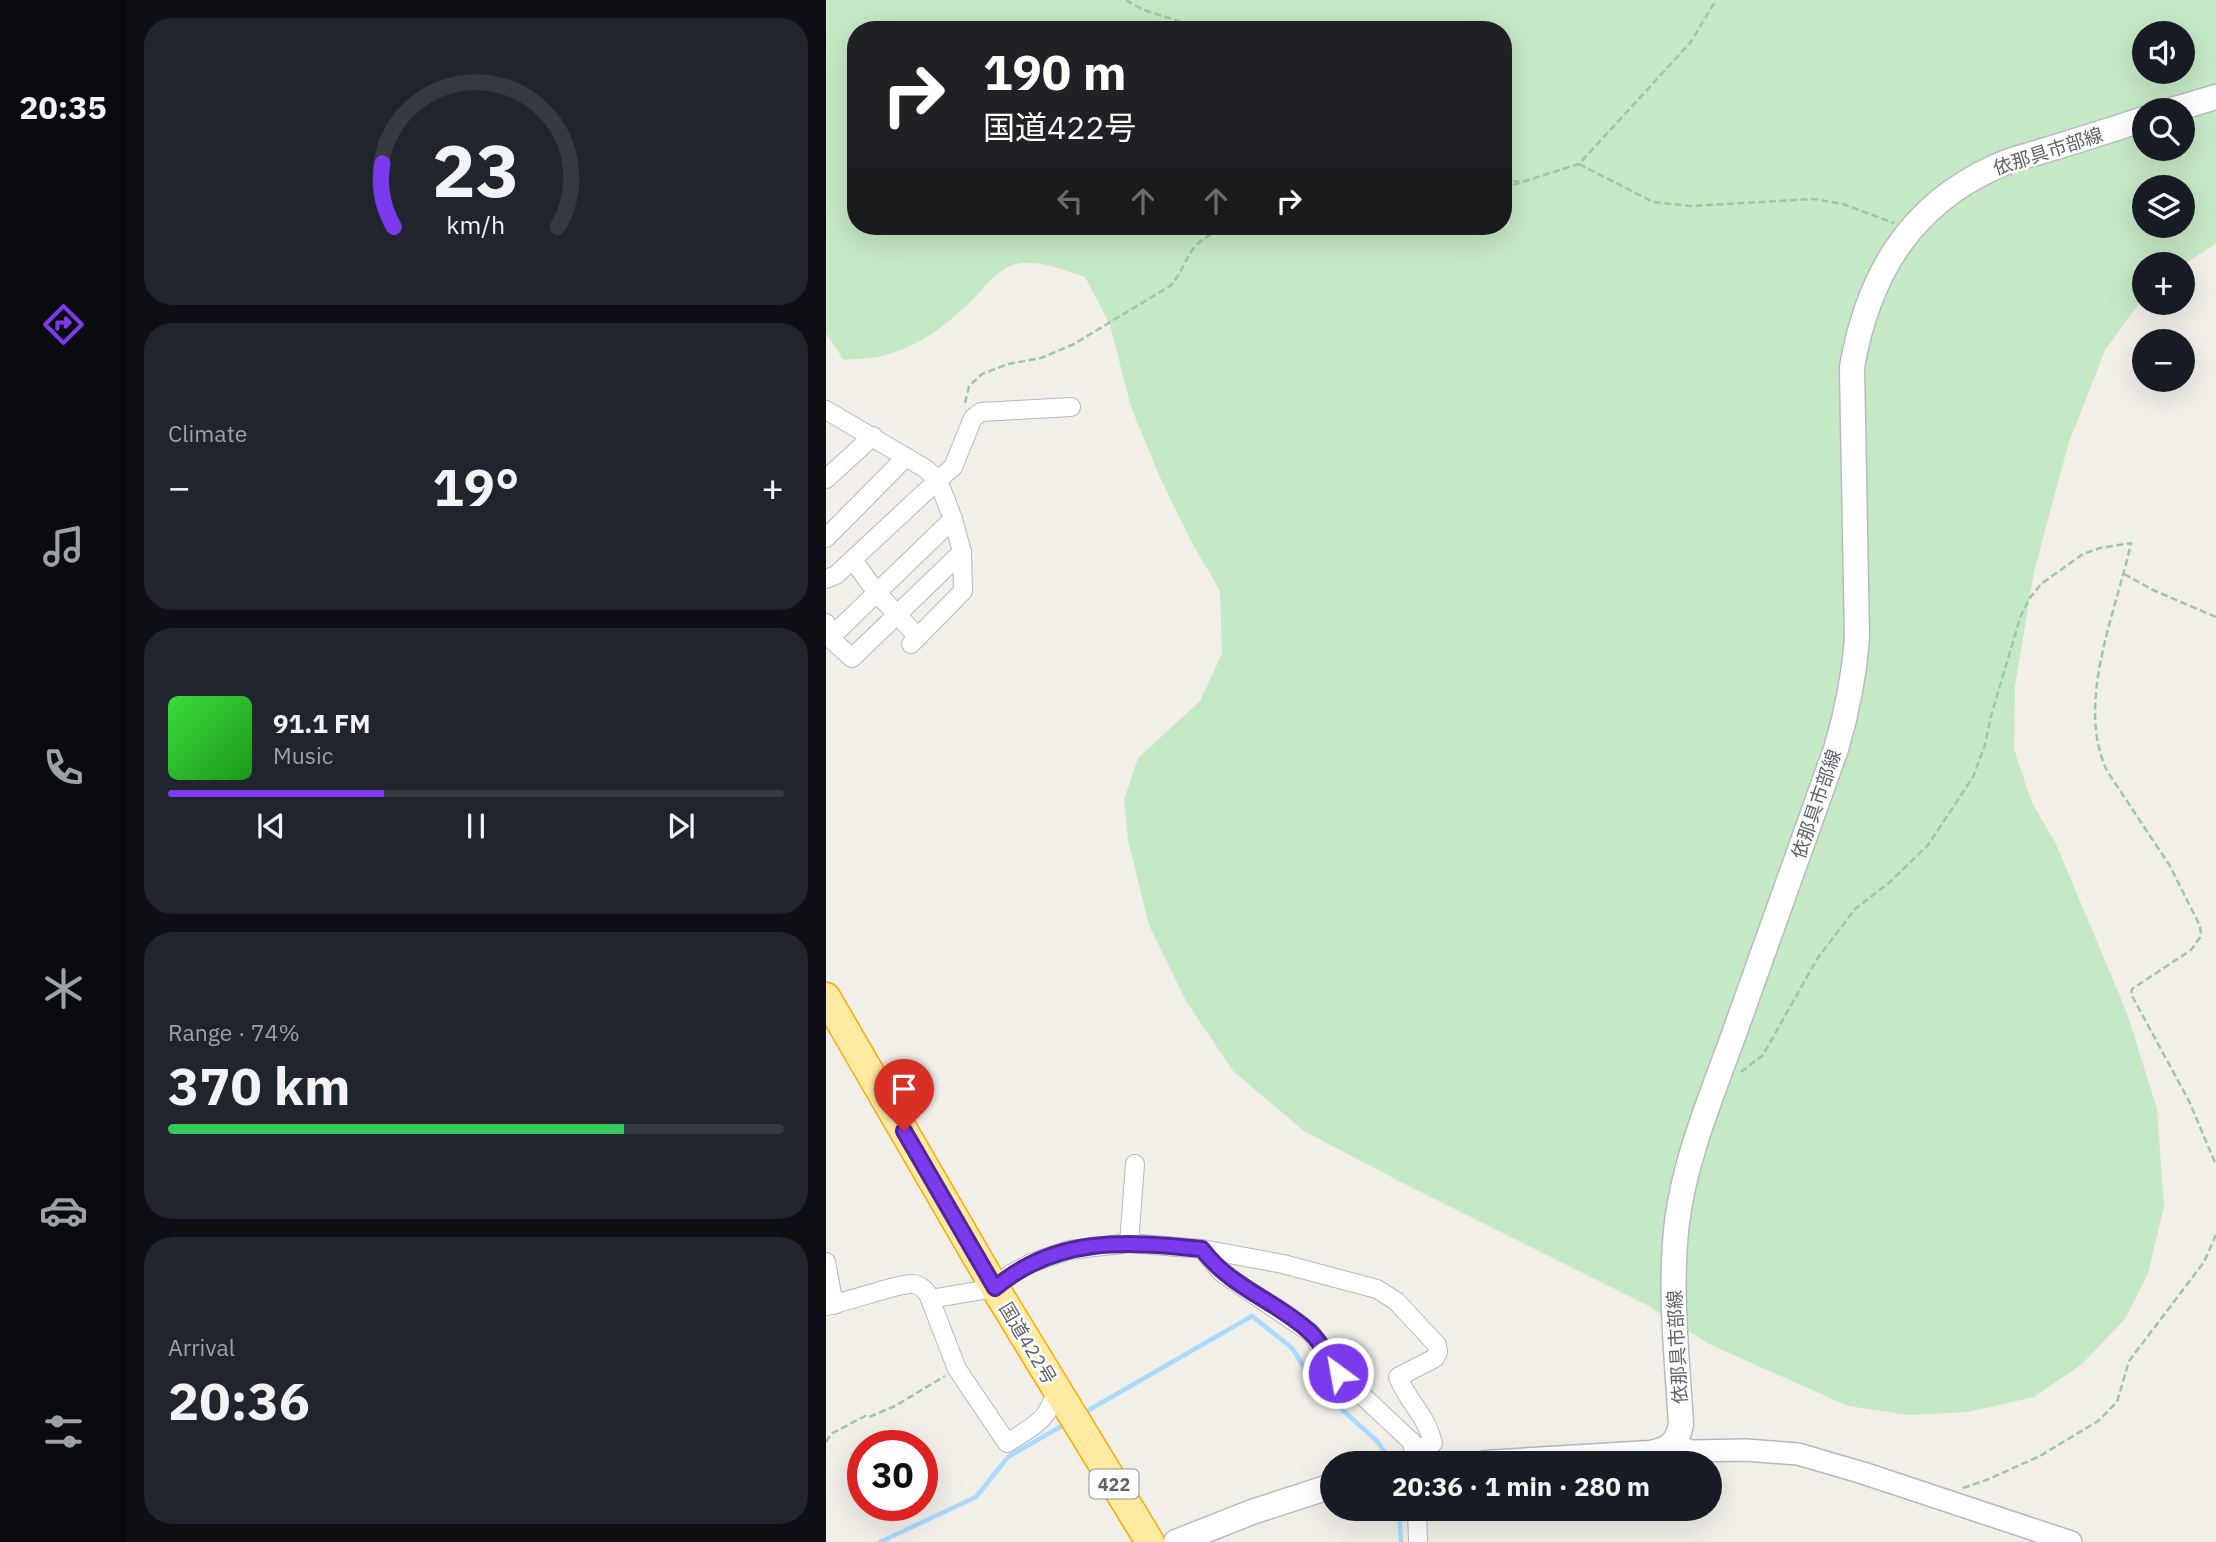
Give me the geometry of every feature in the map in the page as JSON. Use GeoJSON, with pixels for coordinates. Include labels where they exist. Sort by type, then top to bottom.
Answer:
{"type":"FeatureCollection","features":[{"type":"Feature","properties":{"kind":"highway","name":"国道422号"},"geometry":{"type":"LineString","coordinates":[[826,997],[995,1288],[1150,1542]]}},
{"type":"Feature","properties":{"kind":"main road"},"geometry":{"type":"LineString","coordinates":[[2195,103],[2216,97]]}},
{"type":"Feature","properties":{"kind":"main road","name":"依那具市部線"},"geometry":{"type":"LineString","coordinates":[[1674,1443],[1681,1424],[1674,1295],[1677,1220],[1686,1178],[1713,1093],[1848,709],[1857,639],[1852,367],[1858,333],[1869,298],[1886,265],[1909,231],[1931,208],[1962,183],[1997,166],[2132,123]]}},
{"type":"Feature","properties":{"kind":"main road"},"geometry":{"type":"LineString","coordinates":[[1664,1451],[1674,1443]]}},
{"type":"Feature","properties":{"kind":"main road"},"geometry":{"type":"LineString","coordinates":[[1176,1542],[1252,1512],[1320,1490]]}},
{"type":"Feature","properties":{"kind":"street"},"geometry":{"type":"LineString","coordinates":[[826,576],[836,575],[953,467],[973,418],[981,412],[1071,407]]}},
{"type":"Feature","properties":{"kind":"street"},"geometry":{"type":"LineString","coordinates":[[826,410],[926,469],[938,480],[962,552],[963,591],[914,640],[853,560]]}},
{"type":"Feature","properties":{"kind":"street"},"geometry":{"type":"LineString","coordinates":[[826,479],[873,436]]}},
{"type":"Feature","properties":{"kind":"street"},"geometry":{"type":"LineString","coordinates":[[826,538],[906,457]]}},
{"type":"Feature","properties":{"kind":"street"},"geometry":{"type":"LineString","coordinates":[[953,519],[877,593],[829,630],[832,640],[852,658],[962,552]]}},
{"type":"Feature","properties":{"kind":"street"},"geometry":{"type":"LineString","coordinates":[[1129,1243],[1135,1164]]}},
{"type":"Feature","properties":{"kind":"street"},"geometry":{"type":"LineString","coordinates":[[930,1299],[995,1288],[1012,1274],[1050,1255],[1098,1245],[1129,1243],[1202,1249],[1283,1264],[1377,1289],[1396,1301],[1437,1345],[1435,1358],[1398,1377],[1405,1394],[1428,1423],[1433,1443],[1423,1451]]}},
{"type":"Feature","properties":{"kind":"street"},"geometry":{"type":"LineString","coordinates":[[1202,1249],[1228,1278],[1261,1297],[1311,1333],[1338,1373],[1406,1435],[1412,1442],[1414,1451]]}},
{"type":"Feature","properties":{"kind":"street"},"geometry":{"type":"LineString","coordinates":[[826,1262],[830,1306],[906,1284],[922,1287],[930,1299],[957,1369],[1007,1443],[1038,1424],[1048,1413],[1068,1408]]}},
{"type":"Feature","properties":{"kind":"street"},"geometry":{"type":"LineString","coordinates":[[1674,1443],[1690,1451],[1745,1450],[1798,1454],[2071,1542]]}},
{"type":"Feature","properties":{"kind":"street"},"geometry":{"type":"LineString","coordinates":[[1417,1521],[1418,1542]]}},
{"type":"Feature","properties":{"kind":"path"},"geometry":{"type":"LineString","coordinates":[[1126,0],[1152,13],[1186,21]]}},
{"type":"Feature","properties":{"kind":"path"},"geometry":{"type":"LineString","coordinates":[[1512,185],[1579,164],[1690,43],[1716,0]]}},
{"type":"Feature","properties":{"kind":"path"},"geometry":{"type":"LineString","coordinates":[[1579,164],[1653,202],[1691,206],[1813,198],[1843,204],[1896,223],[1909,231]]}},
{"type":"Feature","properties":{"kind":"path"},"geometry":{"type":"LineString","coordinates":[[1512,180],[1522,182]]}},
{"type":"Feature","properties":{"kind":"path"},"geometry":{"type":"LineString","coordinates":[[965,405],[969,386],[982,373],[1008,364],[1041,358],[1074,344],[1170,286],[1179,276],[1192,250],[1202,240],[1213,235]]}},
{"type":"Feature","properties":{"kind":"path"},"geometry":{"type":"LineString","coordinates":[[1713,1093],[1763,1055],[1817,959],[1855,909],[1890,882],[1928,845],[1973,777],[1985,745],[2020,618],[2029,599],[2041,584],[2083,554],[2131,543],[2098,674],[2095,713],[2100,756],[2107,771],[2170,866],[2200,926],[2201,936],[2191,950],[2132,989],[2131,994],[2189,1101],[2216,1166]]}},
{"type":"Feature","properties":{"kind":"path"},"geometry":{"type":"LineString","coordinates":[[2124,574],[2153,590],[2216,617]]}},
{"type":"Feature","properties":{"kind":"path"},"geometry":{"type":"LineString","coordinates":[[1936,1497],[2014,1468],[2098,1421],[2117,1402],[2129,1361],[2204,1262],[2216,1235]]}},
{"type":"Feature","properties":{"kind":"path"},"geometry":{"type":"LineString","coordinates":[[826,1442],[831,1434],[865,1416],[869,1417],[895,1406],[957,1369]]}},
{"type":"Feature","properties":{"kind":"green space"},"geometry":{"type":"Polygon","coordinates":[[[826,0],[2216,0],[2216,244],[2195,257],[2195,252],[2132,252],[2132,313],[2105,350],[2068,445],[2034,572],[2015,686],[2014,749],[2032,803],[2056,844],[2127,1013],[2157,1109],[2164,1207],[2148,1273],[2125,1319],[2082,1364],[2034,1397],[1968,1412],[1909,1415],[1848,1406],[1709,1344],[1645,1304],[1304,1131],[1233,1071],[1186,1001],[1149,925],[1128,840],[1124,800],[1138,758],[1200,701],[1222,654],[1220,591],[1190,539],[1159,475],[1131,407],[1110,325],[1085,277],[1042,264],[1009,266],[997,274],[957,314],[928,336],[897,351],[862,359],[843,359],[826,333],[826,0]]]}},
{"type":"Feature","properties":{"kind":"waterway"},"geometry":{"type":"LineString","coordinates":[[1082,1414],[1252,1316],[1292,1348],[1316,1386],[1378,1442],[1384,1451]]}},
{"type":"Feature","properties":{"kind":"waterway"},"geometry":{"type":"LineString","coordinates":[[880,1542],[976,1497],[1008,1457],[1065,1424]]}},
{"type":"Feature","properties":{"kind":"waterway"},"geometry":{"type":"LineString","coordinates":[[1400,1521],[1401,1542]]}},
{"type":"Feature","properties":{"kind":"route"},"geometry":{"type":"LineString","coordinates":[[904,1131],[995,1288],[1031,1263],[1069,1250],[1129,1243],[1202,1249],[1222,1273],[1311,1333],[1321,1344],[1338,1373]]}}]}
